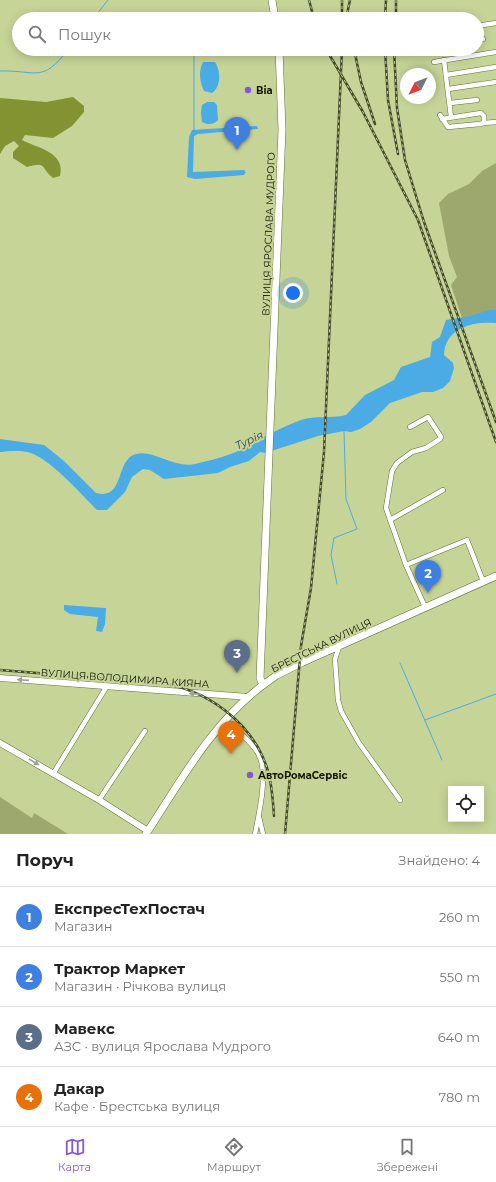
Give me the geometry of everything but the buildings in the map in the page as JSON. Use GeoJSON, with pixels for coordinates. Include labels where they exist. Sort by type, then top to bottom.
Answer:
{"type":"FeatureCollection","features":[{"type":"Feature","properties":{"kind":"main road"},"geometry":{"type":"LineString","coordinates":[[272,0],[274,12]]}},
{"type":"Feature","properties":{"kind":"main road","name":"ВУЛИЦЯ ЯРОСЛАВА МУДРОГО"},"geometry":{"type":"LineString","coordinates":[[263,685],[260,678],[282,130],[279,56]]}},
{"type":"Feature","properties":{"kind":"main road","name":"БРЕСТСЬКА ВУЛИЦЯ"},"geometry":{"type":"LineString","coordinates":[[147,833],[224,721],[248,697],[263,685],[278,675],[496,576]]}},
{"type":"Feature","properties":{"kind":"main road","name":"ВУЛИЦЯ ВОЛОДИМИРА КИЯНА"},"geometry":{"type":"LineString","coordinates":[[0,678],[248,697]]}},
{"type":"Feature","properties":{"kind":"main road"},"geometry":{"type":"LineString","coordinates":[[0,743],[99,800],[147,833]]}},
{"type":"Feature","properties":{"kind":"street"},"geometry":{"type":"LineString","coordinates":[[484,25],[496,23]]}},
{"type":"Feature","properties":{"kind":"street"},"geometry":{"type":"LineString","coordinates":[[484,54],[496,52]]}},
{"type":"Feature","properties":{"kind":"street"},"geometry":{"type":"LineString","coordinates":[[434,62],[470,56]]}},
{"type":"Feature","properties":{"kind":"street"},"geometry":{"type":"LineString","coordinates":[[444,60],[451,117]]}},
{"type":"Feature","properties":{"kind":"street"},"geometry":{"type":"LineString","coordinates":[[446,75],[496,67]]}},
{"type":"Feature","properties":{"kind":"street"},"geometry":{"type":"LineString","coordinates":[[448,89],[496,82]]}},
{"type":"Feature","properties":{"kind":"street"},"geometry":{"type":"LineString","coordinates":[[450,103],[477,100]]}},
{"type":"Feature","properties":{"kind":"street"},"geometry":{"type":"LineString","coordinates":[[484,123],[484,116],[481,113],[441,117],[448,127],[496,122]]}},
{"type":"Feature","properties":{"kind":"street"},"geometry":{"type":"LineString","coordinates":[[410,427],[428,417],[441,437],[432,445],[407,455],[395,465],[392,471],[386,508],[406,565],[425,607]]}},
{"type":"Feature","properties":{"kind":"street"},"geometry":{"type":"LineString","coordinates":[[390,520],[443,490]]}},
{"type":"Feature","properties":{"kind":"street"},"geometry":{"type":"LineString","coordinates":[[406,565],[467,540],[483,581]]}},
{"type":"Feature","properties":{"kind":"street"},"geometry":{"type":"LineString","coordinates":[[339,647],[335,659],[338,700],[341,711],[359,743],[400,800]]}},
{"type":"Feature","properties":{"kind":"street"},"geometry":{"type":"LineString","coordinates":[[54,774],[107,686]]}},
{"type":"Feature","properties":{"kind":"street"},"geometry":{"type":"LineString","coordinates":[[224,721],[250,744],[260,759],[261,784],[255,834]]}},
{"type":"Feature","properties":{"kind":"street"},"geometry":{"type":"LineString","coordinates":[[99,800],[145,731]]}},
{"type":"Feature","properties":{"kind":"street"},"geometry":{"type":"LineString","coordinates":[[258,816],[263,834]]}},
{"type":"Feature","properties":{"kind":"green space"},"geometry":{"type":"Polygon","coordinates":[[[73,97],[84,106],[84,112],[72,126],[53,138],[25,135],[22,140],[55,156],[59,161],[61,168],[60,176],[53,178],[41,165],[27,167],[13,158],[13,152],[19,146],[14,141],[5,146],[0,154],[0,98],[46,102],[73,97]]]}},
{"type":"Feature","properties":{"kind":"green space"},"geometry":{"type":"Polygon","coordinates":[[[496,163],[496,310],[462,318],[451,285],[457,277],[449,256],[439,203],[448,194],[469,184],[482,171],[496,163]]]}},
{"type":"Feature","properties":{"kind":"green space"},"geometry":{"type":"Polygon","coordinates":[[[0,797],[32,818],[34,813],[68,834],[0,834],[0,797]]]}},
{"type":"Feature","properties":{"kind":"water"},"geometry":{"type":"Polygon","coordinates":[[[203,62],[215,62],[217,66],[219,79],[217,87],[212,93],[204,91],[201,84],[200,73],[203,62]]]}},
{"type":"Feature","properties":{"kind":"water"},"geometry":{"type":"Polygon","coordinates":[[[207,102],[214,102],[217,105],[218,120],[212,124],[202,122],[202,105],[207,102]]]}},
{"type":"Feature","properties":{"kind":"water"},"geometry":{"type":"Polygon","coordinates":[[[257,126],[258,129],[198,134],[194,136],[193,172],[244,170],[246,172],[244,175],[195,179],[187,177],[189,137],[192,130],[257,126]]]}},
{"type":"Feature","properties":{"kind":"water"},"geometry":{"type":"Polygon","coordinates":[[[490,310],[496,310],[496,323],[479,323],[470,325],[455,332],[449,338],[444,355],[453,363],[454,368],[450,381],[443,388],[433,392],[422,392],[390,403],[371,422],[360,429],[351,432],[344,431],[318,436],[265,453],[260,452],[249,461],[230,467],[218,473],[164,479],[150,470],[143,469],[132,477],[125,492],[107,510],[97,510],[66,478],[39,457],[24,451],[0,452],[0,439],[44,445],[64,461],[96,493],[105,494],[112,491],[116,485],[129,457],[136,454],[149,454],[180,464],[195,464],[238,451],[271,433],[301,420],[346,415],[365,395],[394,380],[401,367],[430,357],[432,342],[440,337],[446,320],[470,316],[490,310]]]}},
{"type":"Feature","properties":{"kind":"water"},"geometry":{"type":"Polygon","coordinates":[[[64,605],[106,608],[105,624],[102,632],[96,631],[98,617],[70,614],[64,610],[64,605]]]}},
{"type":"Feature","properties":{"kind":"waterway"},"geometry":{"type":"LineString","coordinates":[[99,12],[108,0]]}},
{"type":"Feature","properties":{"kind":"waterway"},"geometry":{"type":"LineString","coordinates":[[0,71],[38,73],[52,67],[63,56]]}},
{"type":"Feature","properties":{"kind":"waterway"},"geometry":{"type":"LineString","coordinates":[[194,56],[194,130]]}},
{"type":"Feature","properties":{"kind":"waterway"},"geometry":{"type":"LineString","coordinates":[[337,584],[331,555],[334,538],[357,529],[346,499],[344,431]]}},
{"type":"Feature","properties":{"kind":"waterway"},"geometry":{"type":"LineString","coordinates":[[400,663],[442,760]]}},
{"type":"Feature","properties":{"kind":"waterway"},"geometry":{"type":"LineString","coordinates":[[425,720],[496,694]]}},
{"type":"Feature","properties":{"kind":"railway"},"geometry":{"type":"LineString","coordinates":[[309,0],[312,12]]}},
{"type":"Feature","properties":{"kind":"railway"},"geometry":{"type":"LineString","coordinates":[[342,0],[342,12]]}},
{"type":"Feature","properties":{"kind":"railway"},"geometry":{"type":"LineString","coordinates":[[347,12],[350,0]]}},
{"type":"Feature","properties":{"kind":"railway"},"geometry":{"type":"LineString","coordinates":[[385,12],[386,0]]}},
{"type":"Feature","properties":{"kind":"railway"},"geometry":{"type":"LineString","coordinates":[[396,0],[396,12]]}},
{"type":"Feature","properties":{"kind":"railway"},"geometry":{"type":"LineString","coordinates":[[330,56],[363,112],[418,220],[496,442]]}},
{"type":"Feature","properties":{"kind":"railway"},"geometry":{"type":"LineString","coordinates":[[285,834],[301,646],[311,588],[324,452],[342,56]]}},
{"type":"Feature","properties":{"kind":"railway"},"geometry":{"type":"LineString","coordinates":[[355,56],[361,82],[375,124]]}},
{"type":"Feature","properties":{"kind":"railway"},"geometry":{"type":"LineString","coordinates":[[385,56],[388,100],[398,154]]}},
{"type":"Feature","properties":{"kind":"railway"},"geometry":{"type":"LineString","coordinates":[[394,56],[397,108],[405,160],[424,222],[496,422]]}},
{"type":"Feature","properties":{"kind":"railway"},"geometry":{"type":"LineString","coordinates":[[0,670],[160,683],[177,686],[210,700],[239,722],[260,751],[270,780],[274,816]]}},
{"type":"Feature","properties":{"kind":"place","name":"Віа"},"geometry":{"type":"Point","coordinates":[248,90]}},
{"type":"Feature","properties":{"kind":"place","name":"ЕкспресТехПостач"},"geometry":{"type":"Point","coordinates":[237,150]}},
{"type":"Feature","properties":{"kind":"place","name":"Трактор Маркет"},"geometry":{"type":"Point","coordinates":[428,593]}},
{"type":"Feature","properties":{"kind":"place","name":"Мавекс"},"geometry":{"type":"Point","coordinates":[237,673]}},
{"type":"Feature","properties":{"kind":"place","name":"Дакар"},"geometry":{"type":"Point","coordinates":[231,754]}},
{"type":"Feature","properties":{"kind":"place","name":"АвтоРомаСервіс"},"geometry":{"type":"Point","coordinates":[250,775]}},
{"type":"Feature","properties":{"kind":"water label","name":"Турія"},"geometry":{"type":"Point","coordinates":[249,440]}}]}
